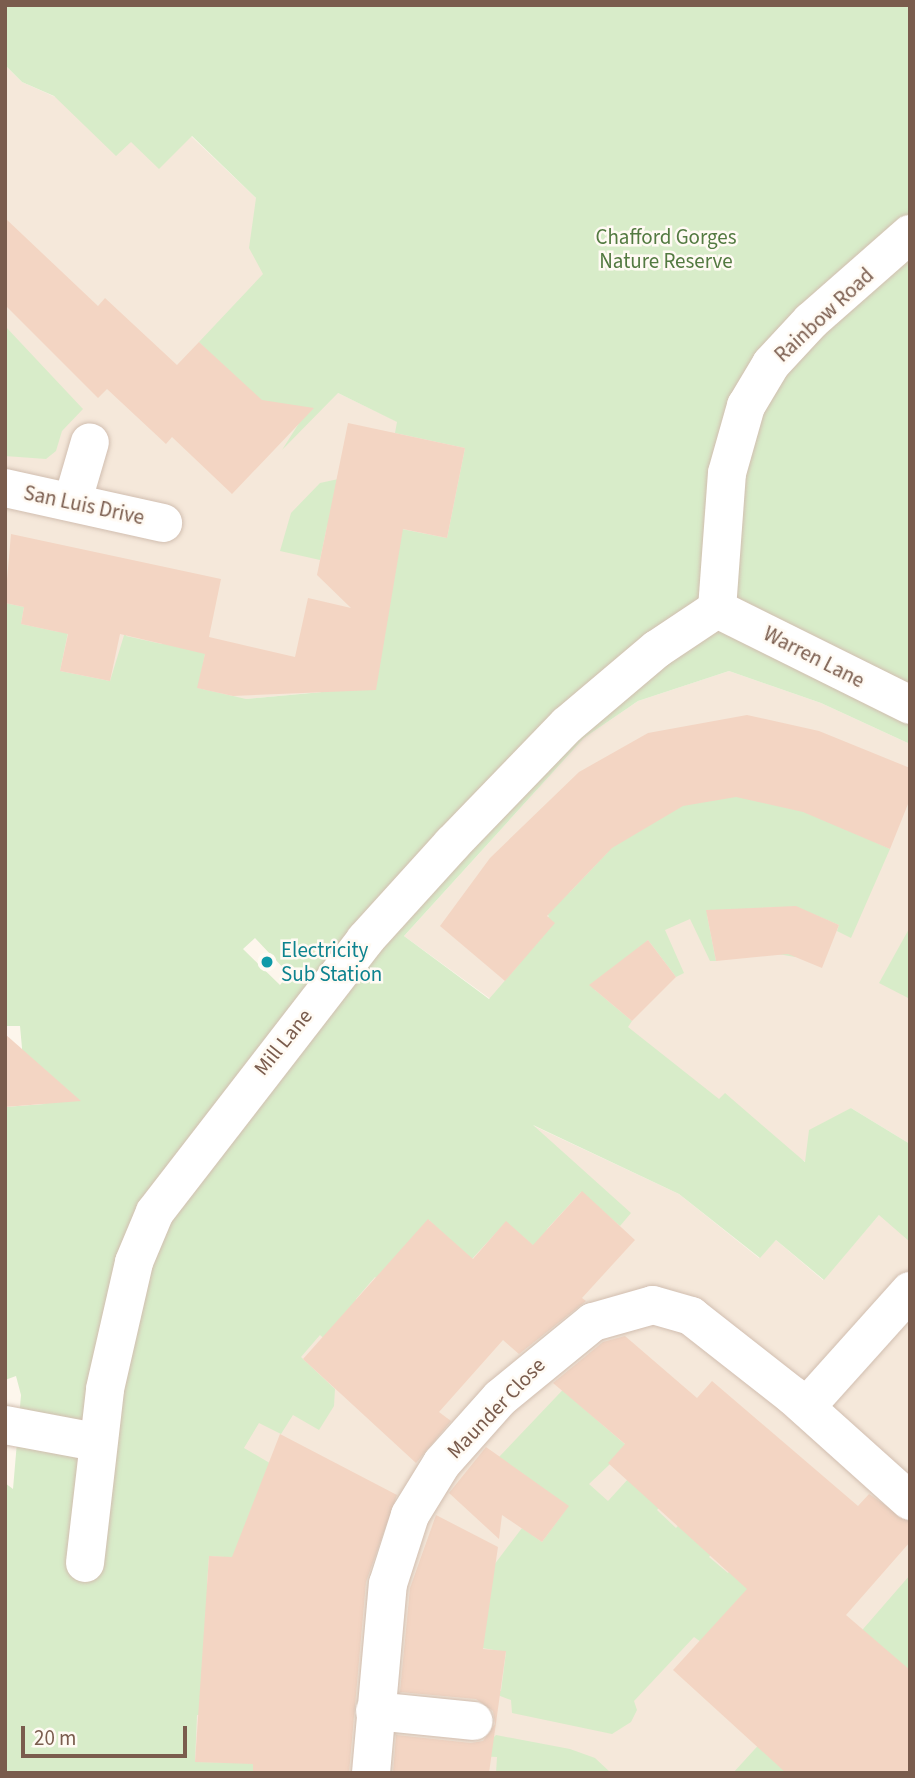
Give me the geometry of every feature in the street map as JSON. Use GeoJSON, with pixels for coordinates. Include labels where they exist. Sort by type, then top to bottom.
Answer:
{"type":"FeatureCollection","features":[{"type":"Feature","properties":{"kind":"street","name":"Rainbow Road"},"geometry":{"type":"LineString","coordinates":[[717,609],[728,465],[746,405],[771,364],[811,321],[910,234]]}},
{"type":"Feature","properties":{"kind":"street"},"geometry":{"type":"LineString","coordinates":[[73,500],[90,442]]}},
{"type":"Feature","properties":{"kind":"street","name":"San Luis Drive"},"geometry":{"type":"LineString","coordinates":[[5,488],[73,500],[163,523]]}},
{"type":"Feature","properties":{"kind":"street","name":"Warren Lane"},"geometry":{"type":"LineString","coordinates":[[717,609],[910,705]]}},
{"type":"Feature","properties":{"kind":"street","name":"Mill Lane"},"geometry":{"type":"LineString","coordinates":[[85,1563],[96,1442],[134,1262],[155,1212],[231,1108],[365,940],[530,762],[657,649],[717,609]]}},
{"type":"Feature","properties":{"kind":"street"},"geometry":{"type":"LineString","coordinates":[[806,1407],[910,1291]]}},
{"type":"Feature","properties":{"kind":"street","name":"Maunder Close"},"geometry":{"type":"LineString","coordinates":[[371,1773],[388,1584],[410,1515],[463,1438],[519,1378],[566,1339],[607,1315],[637,1306],[680,1311],[703,1323],[806,1407],[910,1501]]}},
{"type":"Feature","properties":{"kind":"street"},"geometry":{"type":"LineString","coordinates":[[5,1425],[96,1442]]}},
{"type":"Feature","properties":{"kind":"street"},"geometry":{"type":"LineString","coordinates":[[375,1711],[473,1721]]}},
{"type":"Feature","properties":{"kind":"shaded area"},"geometry":{"type":"Polygon","coordinates":[[[5,65],[22,82],[145,137],[191,136],[256,198],[338,393],[398,422],[490,417],[540,488],[322,692],[246,699],[5,691],[5,65]]]}},
{"type":"Feature","properties":{"kind":"shaded area"},"geometry":{"type":"Polygon","coordinates":[[[729,671],[821,703],[910,744],[910,1144],[851,1108],[806,1162],[489,998],[404,936],[584,738],[638,701],[729,671]]]}},
{"type":"Feature","properties":{"kind":"shaded area"},"geometry":{"type":"Polygon","coordinates":[[[530,1124],[679,1194],[759,1258],[776,1240],[823,1280],[879,1215],[910,1211],[910,1773],[138,1773],[153,1487],[530,1124]]]}},
{"type":"Feature","properties":{"kind":"green space","name":"Chafford Gorges Nature Reserve"},"geometry":{"type":"Polygon","coordinates":[[[5,5],[910,5],[910,744],[821,703],[729,671],[638,701],[584,738],[404,936],[489,999],[521,962],[515,956],[549,916],[528,898],[570,892],[607,853],[656,783],[746,795],[817,815],[890,849],[851,938],[837,931],[839,925],[813,914],[795,957],[778,954],[776,907],[707,915],[716,961],[710,961],[690,919],[665,930],[684,973],[676,977],[648,940],[595,990],[632,1021],[628,1027],[719,1099],[725,1093],[805,1162],[809,1130],[851,1108],[910,1144],[910,1242],[879,1215],[824,1280],[776,1240],[760,1258],[679,1194],[533,1125],[631,1213],[620,1226],[581,1192],[547,1229],[542,1253],[506,1222],[470,1261],[429,1220],[409,1309],[375,1277],[356,1299],[391,1329],[365,1376],[320,1335],[301,1357],[335,1389],[334,1406],[319,1430],[293,1415],[281,1434],[259,1423],[244,1448],[285,1472],[255,1559],[209,1556],[207,1584],[249,1717],[197,1715],[195,1762],[253,1763],[253,1773],[5,1773],[5,1483],[13,1489],[21,1395],[16,1376],[5,1380],[5,1107],[44,1104],[52,1093],[24,1070],[20,1026],[5,1026],[5,603],[24,607],[21,624],[59,632],[71,618],[60,671],[110,681],[129,619],[126,636],[162,644],[209,635],[198,688],[246,699],[322,692],[382,625],[327,526],[320,560],[280,551],[291,513],[320,483],[352,476],[361,521],[447,538],[465,448],[395,433],[397,422],[338,393],[282,450],[301,420],[267,411],[199,342],[263,274],[249,248],[256,198],[192,136],[159,169],[131,142],[116,156],[54,96],[22,82],[5,65],[5,5]],[[255,938],[243,949],[280,985],[289,974],[255,938]]]}},
{"type":"Feature","properties":{"kind":"green space"},"geometry":{"type":"Polygon","coordinates":[[[5,326],[83,409],[62,431],[56,451],[46,459],[5,456],[5,326]]]}},
{"type":"Feature","properties":{"kind":"green space"},"geometry":{"type":"Polygon","coordinates":[[[910,927],[910,999],[879,983],[910,927]]]}},
{"type":"Feature","properties":{"kind":"green space"},"geometry":{"type":"Polygon","coordinates":[[[594,1357],[566,1393],[628,1447],[589,1484],[608,1501],[639,1467],[687,1475],[657,1510],[676,1528],[708,1493],[740,1521],[709,1557],[728,1573],[760,1538],[831,1666],[910,1575],[910,1671],[805,1773],[733,1773],[793,1707],[694,1637],[634,1701],[637,1710],[631,1722],[612,1734],[512,1713],[511,1700],[479,1688],[501,1691],[506,1652],[482,1648],[494,1565],[522,1528],[542,1542],[564,1512],[499,1457],[594,1357]]]}},
{"type":"Feature","properties":{"kind":"green space"},"geometry":{"type":"Polygon","coordinates":[[[496,1735],[570,1749],[595,1758],[611,1773],[496,1773],[497,1757],[475,1756],[496,1735]]]}},
{"type":"Feature","properties":{"kind":"building"},"geometry":{"type":"Polygon","coordinates":[[[5,218],[98,306],[105,298],[177,365],[199,342],[262,400],[314,408],[232,494],[172,437],[166,444],[107,389],[98,398],[5,305],[5,218]]]}},
{"type":"Feature","properties":{"kind":"building"},"geometry":{"type":"Polygon","coordinates":[[[348,423],[465,448],[447,538],[403,529],[376,690],[233,696],[197,688],[205,654],[120,634],[110,681],[60,671],[68,634],[21,624],[24,607],[5,603],[11,534],[221,579],[209,637],[295,657],[308,598],[351,608],[317,575],[348,423]]]}},
{"type":"Feature","properties":{"kind":"building"},"geometry":{"type":"Polygon","coordinates":[[[747,715],[819,731],[910,768],[910,799],[890,849],[803,812],[736,797],[683,806],[612,848],[547,916],[555,923],[505,981],[440,926],[490,858],[579,772],[648,733],[747,715]]]}},
{"type":"Feature","properties":{"kind":"building"},"geometry":{"type":"Polygon","coordinates":[[[796,906],[839,925],[822,968],[788,954],[716,961],[706,910],[796,906]]]}},
{"type":"Feature","properties":{"kind":"building"},"geometry":{"type":"Polygon","coordinates":[[[648,940],[676,977],[632,1021],[589,985],[648,940]]]}},
{"type":"Feature","properties":{"kind":"building"},"geometry":{"type":"Polygon","coordinates":[[[5,1034],[81,1101],[5,1107],[5,1034]]]}},
{"type":"Feature","properties":{"kind":"building"},"geometry":{"type":"Polygon","coordinates":[[[582,1191],[635,1240],[582,1298],[586,1301],[519,1354],[503,1340],[439,1412],[451,1421],[416,1463],[303,1359],[428,1219],[473,1259],[506,1221],[533,1245],[582,1191]]]}},
{"type":"Feature","properties":{"kind":"building"},"geometry":{"type":"Polygon","coordinates":[[[625,1336],[697,1398],[712,1381],[858,1506],[869,1494],[910,1522],[910,1542],[846,1615],[910,1670],[910,1773],[786,1773],[673,1670],[747,1589],[608,1463],[625,1444],[553,1383],[603,1342],[625,1336]]]}},
{"type":"Feature","properties":{"kind":"building"},"geometry":{"type":"Polygon","coordinates":[[[280,1434],[397,1495],[366,1582],[349,1773],[253,1773],[253,1764],[195,1762],[209,1556],[232,1557],[280,1434]]]}},
{"type":"Feature","properties":{"kind":"building"},"geometry":{"type":"Polygon","coordinates":[[[486,1447],[569,1506],[542,1542],[502,1515],[499,1539],[449,1493],[486,1447]]]}},
{"type":"Feature","properties":{"kind":"building"},"geometry":{"type":"Polygon","coordinates":[[[436,1515],[498,1547],[483,1649],[506,1651],[489,1773],[393,1773],[396,1735],[471,1743],[483,1741],[495,1724],[493,1711],[476,1699],[400,1692],[410,1588],[436,1515]]]}},
{"type":"Feature","properties":{"kind":"place","name":"Electricity Sub Station"},"geometry":{"type":"Point","coordinates":[267,962]}}]}
